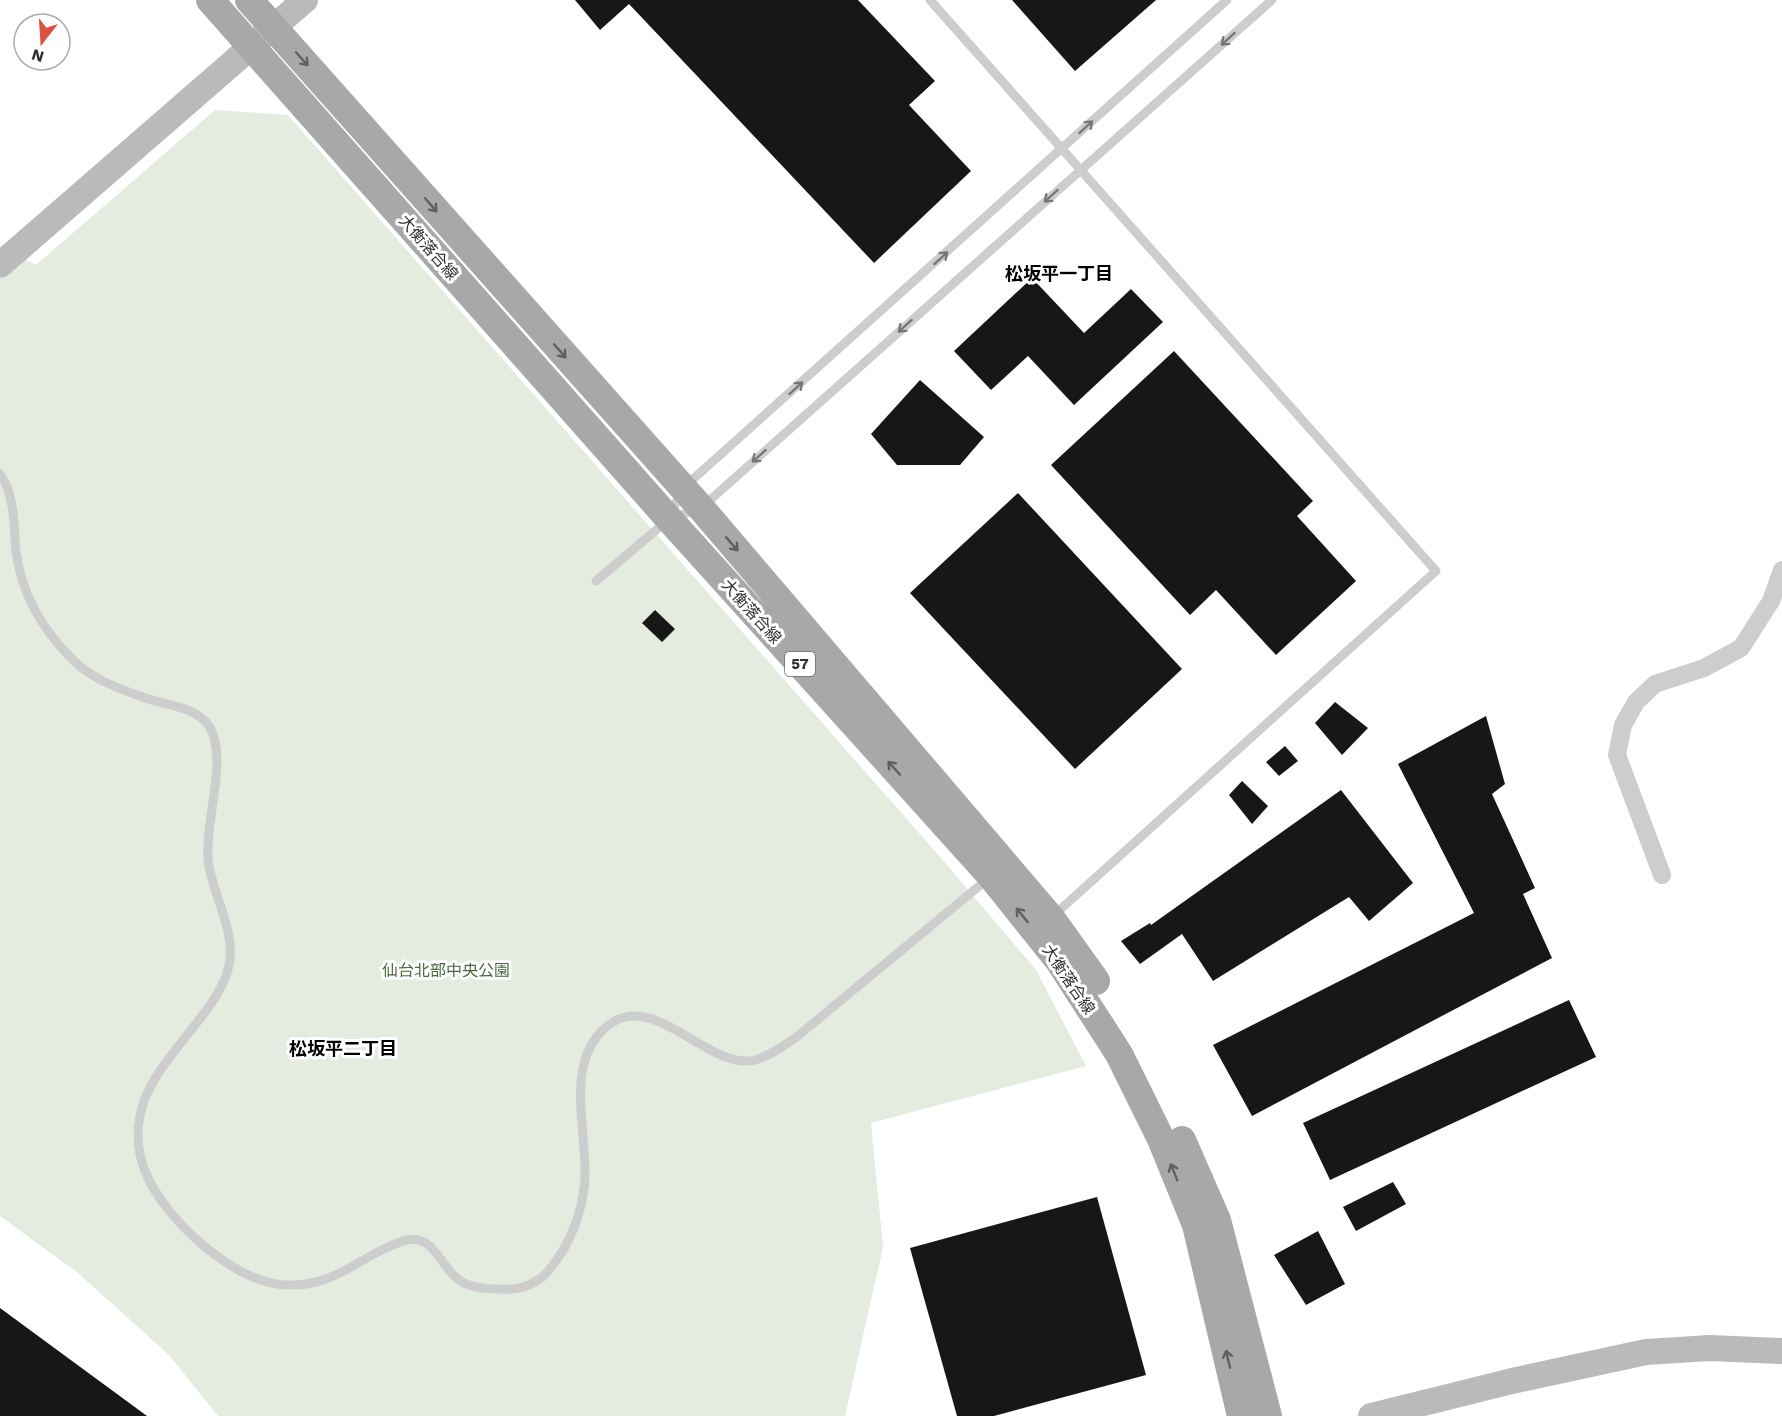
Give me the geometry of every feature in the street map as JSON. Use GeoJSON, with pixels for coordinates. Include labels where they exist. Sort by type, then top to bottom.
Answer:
{"type":"FeatureCollection","features":[{"type":"Feature","properties":{"kind":"main road","name":"大衡落合線"},"geometry":{"type":"LineString","coordinates":[[210,0],[669,519],[990,876],[1059,961],[1119,1054],[1161,1139],[1196,1225],[1241,1416]]}},
{"type":"Feature","properties":{"kind":"main road","name":"大衡落合線"},"geometry":{"type":"LineString","coordinates":[[249,0],[692,499],[1073,945],[1134,1043],[1217,1220],[1268,1416]]}},
{"type":"Feature","properties":{"kind":"street"},"geometry":{"type":"LineString","coordinates":[[0,265],[253,48],[305,0]]}},
{"type":"Feature","properties":{"kind":"street"},"geometry":{"type":"LineString","coordinates":[[1662,875],[1617,755],[1623,725],[1636,702],[1655,684],[1704,668],[1741,648],[1771,601],[1782,570]]}},
{"type":"Feature","properties":{"kind":"street"},"geometry":{"type":"LineString","coordinates":[[1371,1416],[1646,1352],[1710,1348],[1782,1351]]}},
{"type":"Feature","properties":{"kind":"lane"},"geometry":{"type":"LineString","coordinates":[[930,0],[1436,571],[1051,918]]}},
{"type":"Feature","properties":{"kind":"lane"},"geometry":{"type":"LineString","coordinates":[[669,519],[1062,150],[1227,0]]}},
{"type":"Feature","properties":{"kind":"lane"},"geometry":{"type":"LineString","coordinates":[[596,581],[1080,170],[1272,0]]}},
{"type":"Feature","properties":{"kind":"lane"},"geometry":{"type":"LineString","coordinates":[[0,474],[5,482],[13,509],[22,583],[32,609],[55,640],[77,664],[103,681],[144,698],[189,710],[212,729],[216,749],[208,832],[208,861],[230,946],[229,966],[222,987],[157,1075],[144,1099],[137,1138],[147,1176],[166,1204],[188,1231],[215,1255],[248,1277],[285,1285],[319,1282],[344,1273],[406,1240],[424,1240],[447,1270],[463,1283],[485,1289],[520,1290],[545,1276],[567,1246],[576,1220],[585,1176],[580,1088],[582,1070],[603,1029],[618,1018],[639,1016],[657,1020],[716,1052],[751,1062],[776,1051],[794,1039],[990,876]]}},
{"type":"Feature","properties":{"kind":"green space","name":"仙台北部中央公園"},"geometry":{"type":"Polygon","coordinates":[[[215,110],[288,115],[948,866],[1036,970],[1086,1066],[871,1123],[883,1247],[845,1416],[218,1416],[169,1355],[78,1273],[0,1216],[0,246],[36,265],[215,110]]]}},
{"type":"Feature","properties":{"kind":"building"},"geometry":{"type":"Polygon","coordinates":[[[575,0],[858,0],[935,81],[909,105],[971,171],[874,263],[629,4],[600,30],[575,0]]]}},
{"type":"Feature","properties":{"kind":"building"},"geometry":{"type":"Polygon","coordinates":[[[1012,0],[1156,0],[1075,71],[1012,0]]]}},
{"type":"Feature","properties":{"kind":"building"},"geometry":{"type":"Polygon","coordinates":[[[1032,278],[1084,333],[1131,289],[1163,322],[1074,405],[1028,356],[991,390],[954,351],[1032,278]]]}},
{"type":"Feature","properties":{"kind":"building"},"geometry":{"type":"Polygon","coordinates":[[[1174,351],[1313,501],[1297,516],[1356,581],[1276,655],[1216,590],[1190,615],[1051,465],[1174,351]]]}},
{"type":"Feature","properties":{"kind":"building"},"geometry":{"type":"Polygon","coordinates":[[[920,380],[984,437],[960,465],[897,465],[871,434],[920,380]]]}},
{"type":"Feature","properties":{"kind":"building"},"geometry":{"type":"Polygon","coordinates":[[[1018,493],[1182,669],[1075,769],[910,593],[1018,493]]]}},
{"type":"Feature","properties":{"kind":"building"},"geometry":{"type":"Polygon","coordinates":[[[655,610],[675,629],[662,642],[642,623],[655,610]]]}},
{"type":"Feature","properties":{"kind":"building"},"geometry":{"type":"Polygon","coordinates":[[[1335,702],[1368,728],[1342,755],[1315,723],[1335,702]]]}},
{"type":"Feature","properties":{"kind":"building"},"geometry":{"type":"Polygon","coordinates":[[[1486,716],[1505,784],[1492,794],[1535,888],[1523,894],[1552,958],[1252,1116],[1213,1045],[1474,913],[1398,764],[1486,716]]]}},
{"type":"Feature","properties":{"kind":"building"},"geometry":{"type":"Polygon","coordinates":[[[1285,746],[1298,761],[1279,776],[1266,762],[1285,746]]]}},
{"type":"Feature","properties":{"kind":"building"},"geometry":{"type":"Polygon","coordinates":[[[1242,781],[1268,806],[1252,824],[1229,795],[1242,781]]]}},
{"type":"Feature","properties":{"kind":"building"},"geometry":{"type":"Polygon","coordinates":[[[1341,790],[1413,883],[1369,921],[1349,897],[1213,981],[1182,934],[1140,964],[1121,941],[1150,923],[1151,925],[1341,790]]]}},
{"type":"Feature","properties":{"kind":"building"},"geometry":{"type":"Polygon","coordinates":[[[1569,1000],[1596,1057],[1330,1180],[1303,1123],[1569,1000]]]}},
{"type":"Feature","properties":{"kind":"building"},"geometry":{"type":"Polygon","coordinates":[[[1393,1182],[1406,1204],[1356,1231],[1343,1207],[1393,1182]]]}},
{"type":"Feature","properties":{"kind":"building"},"geometry":{"type":"Polygon","coordinates":[[[1097,1197],[1146,1375],[994,1416],[957,1416],[910,1248],[1097,1197]]]}},
{"type":"Feature","properties":{"kind":"building"},"geometry":{"type":"Polygon","coordinates":[[[1318,1231],[1345,1284],[1306,1305],[1274,1255],[1318,1231]]]}},
{"type":"Feature","properties":{"kind":"building"},"geometry":{"type":"Polygon","coordinates":[[[0,1308],[147,1416],[0,1416],[0,1308]]]}},
{"type":"Feature","properties":{"kind":"district","name":"松坂平一丁目"},"geometry":{"type":"Point","coordinates":[1059,274]}},
{"type":"Feature","properties":{"kind":"district","name":"松坂平二丁目"},"geometry":{"type":"Point","coordinates":[343,1049]}}]}
